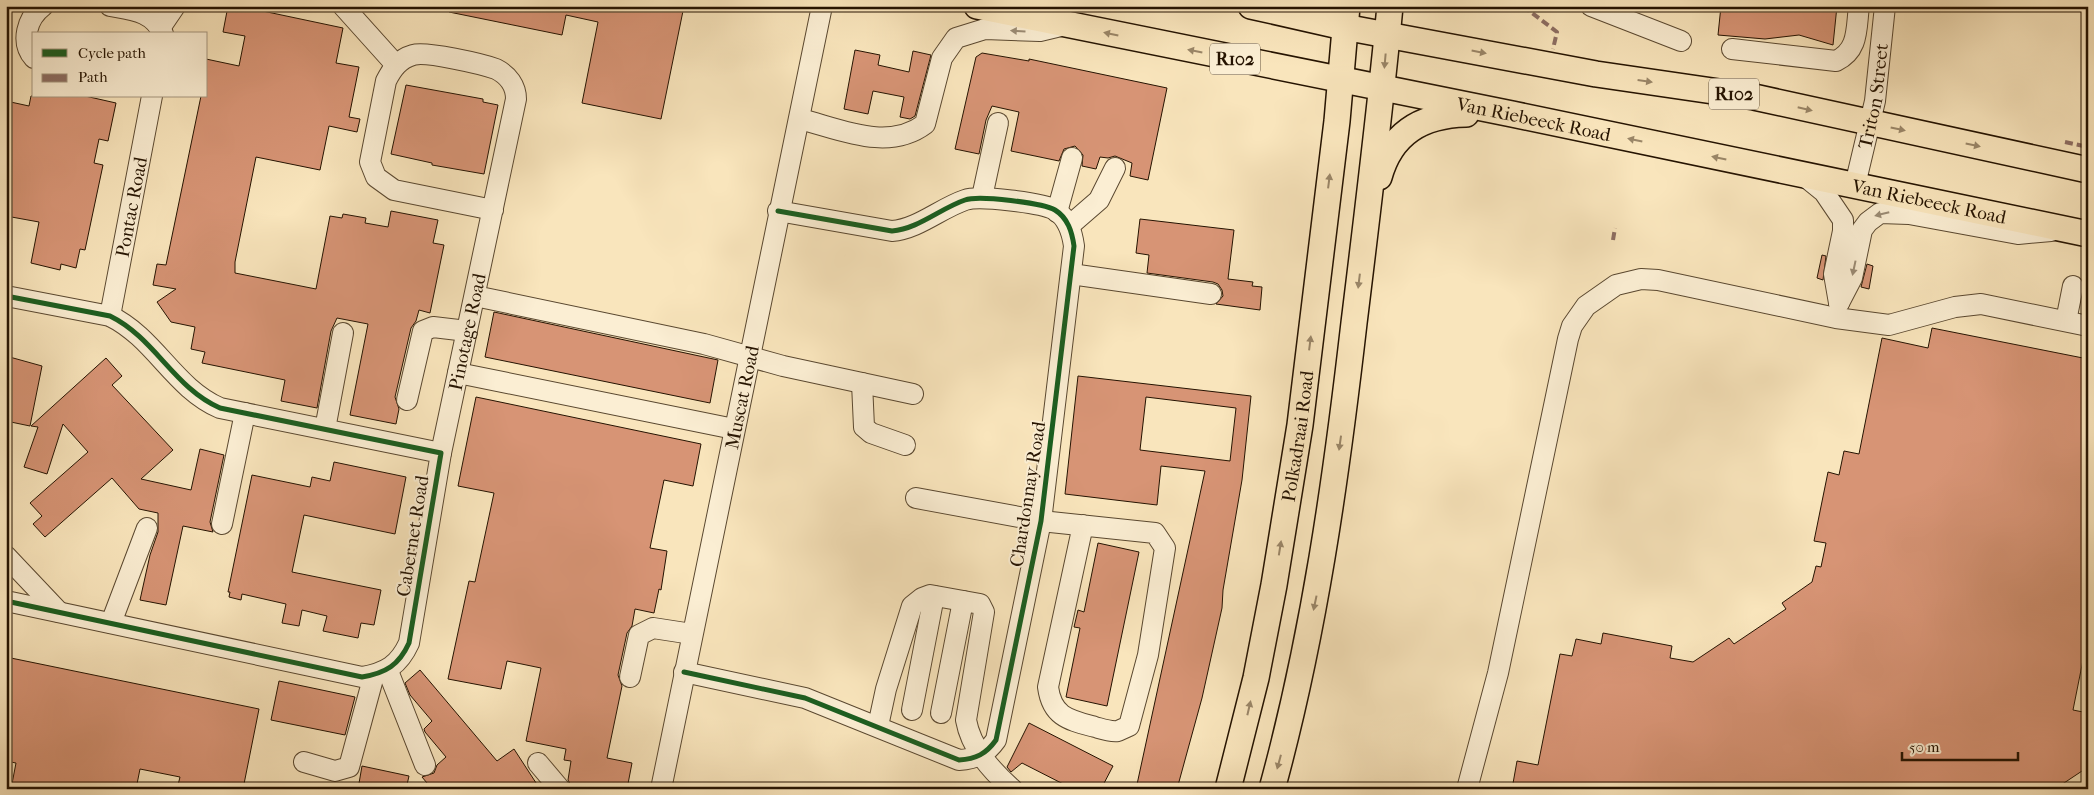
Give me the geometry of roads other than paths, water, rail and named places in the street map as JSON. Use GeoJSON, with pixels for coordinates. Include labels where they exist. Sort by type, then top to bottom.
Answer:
{"type":"FeatureCollection","features":[{"type":"Feature","properties":{"kind":"main road","name":"Van Riebeeck Road"},"geometry":{"type":"LineString","coordinates":[[977,6],[1512,114],[2078,232]]}},
{"type":"Feature","properties":{"kind":"main road","name":"R102"},"geometry":{"type":"LineString","coordinates":[[1251,6],[1345,16],[1387,35],[1596,74],[1754,97],[2088,170]]}},
{"type":"Feature","properties":{"kind":"main road"},"geometry":{"type":"LineString","coordinates":[[1272,789],[1320,580],[1343,419],[1390,6]]}},
{"type":"Feature","properties":{"kind":"main road","name":"Polkadraai Road"},"geometry":{"type":"LineString","coordinates":[[1228,789],[1263,641],[1299,434],[1340,79],[1345,16]]}},
{"type":"Feature","properties":{"kind":"main road"},"geometry":{"type":"LineString","coordinates":[[1365,233],[1383,163],[1390,150],[1410,130],[1422,122],[1446,114],[1512,114]]}},
{"type":"Feature","properties":{"kind":"street"},"geometry":{"type":"LineString","coordinates":[[32,56],[29,52],[27,33],[34,15],[43,6]]}},
{"type":"Feature","properties":{"kind":"street"},"geometry":{"type":"LineString","coordinates":[[110,6],[142,12],[151,18],[161,31],[175,6]]}},
{"type":"Feature","properties":{"kind":"street"},"geometry":{"type":"LineString","coordinates":[[343,6],[396,65],[386,81],[370,162],[376,177],[394,190],[493,210]]}},
{"type":"Feature","properties":{"kind":"street","name":"Muscat Road"},"geometry":{"type":"LineString","coordinates":[[661,789],[778,211],[800,119],[822,6]]}},
{"type":"Feature","properties":{"kind":"street"},"geometry":{"type":"LineString","coordinates":[[1591,6],[1681,41]]}},
{"type":"Feature","properties":{"kind":"street"},"geometry":{"type":"LineString","coordinates":[[1732,49],[1826,62],[1836,61],[1852,49],[1855,40],[1858,6]]}},
{"type":"Feature","properties":{"kind":"street","name":"Triton Street"},"geometry":{"type":"LineString","coordinates":[[1855,185],[1875,101],[1885,6]]}},
{"type":"Feature","properties":{"kind":"street"},"geometry":{"type":"LineString","coordinates":[[800,119],[878,138],[906,136],[925,124],[929,116],[939,66],[946,50],[956,38],[966,33],[985,29],[1040,31],[1066,25]]}},
{"type":"Feature","properties":{"kind":"street","name":"Pinotage Road"},"geometry":{"type":"LineString","coordinates":[[396,65],[414,55],[426,54],[496,70],[513,85],[516,99],[441,453]]}},
{"type":"Feature","properties":{"kind":"street","name":"Pontac Road"},"geometry":{"type":"LineString","coordinates":[[110,316],[152,98]]}},
{"type":"Feature","properties":{"kind":"street"},"geometry":{"type":"LineString","coordinates":[[982,197],[998,123]]}},
{"type":"Feature","properties":{"kind":"street"},"geometry":{"type":"LineString","coordinates":[[1063,219],[1072,158]]}},
{"type":"Feature","properties":{"kind":"street"},"geometry":{"type":"LineString","coordinates":[[1063,219],[1099,200],[1115,168]]}},
{"type":"Feature","properties":{"kind":"street"},"geometry":{"type":"LineString","coordinates":[[1802,175],[1824,192],[1843,220],[1843,231],[1834,274],[1839,303],[1852,278],[1862,230],[1868,222],[1880,213],[1909,214],[2018,234],[2078,232]]}},
{"type":"Feature","properties":{"kind":"street"},"geometry":{"type":"LineString","coordinates":[[778,211],[892,231],[905,229],[964,200],[982,197],[1049,208],[1063,219]]}},
{"type":"Feature","properties":{"kind":"street","name":"Chardonnay Road"},"geometry":{"type":"LineString","coordinates":[[981,756],[996,740],[1041,521],[1074,246],[1063,219]]}},
{"type":"Feature","properties":{"kind":"street"},"geometry":{"type":"LineString","coordinates":[[1071,274],[1211,294]]}},
{"type":"Feature","properties":{"kind":"street"},"geometry":{"type":"LineString","coordinates":[[1467,789],[1498,673],[1568,339],[1572,326],[1586,306],[1594,300],[1623,282],[1658,280],[1836,318],[1889,325],[1955,307],[1981,304],[2088,326]]}},
{"type":"Feature","properties":{"kind":"street"},"geometry":{"type":"LineString","coordinates":[[2066,321],[2073,286]]}},
{"type":"Feature","properties":{"kind":"street","name":"Cabernet Road"},"geometry":{"type":"LineString","coordinates":[[6,296],[110,316],[140,336],[188,389],[200,398],[220,408],[441,453],[409,643],[404,656],[381,673]]}},
{"type":"Feature","properties":{"kind":"street"},"geometry":{"type":"LineString","coordinates":[[475,296],[704,344],[749,357],[913,394]]}},
{"type":"Feature","properties":{"kind":"street"},"geometry":{"type":"LineString","coordinates":[[407,400],[423,331],[433,327],[467,331]]}},
{"type":"Feature","properties":{"kind":"street"},"geometry":{"type":"LineString","coordinates":[[325,429],[343,333]]}},
{"type":"Feature","properties":{"kind":"street"},"geometry":{"type":"LineString","coordinates":[[458,373],[734,429]]}},
{"type":"Feature","properties":{"kind":"street"},"geometry":{"type":"LineString","coordinates":[[862,383],[864,427],[871,433],[905,445]]}},
{"type":"Feature","properties":{"kind":"street"},"geometry":{"type":"LineString","coordinates":[[222,524],[245,413]]}},
{"type":"Feature","properties":{"kind":"street"},"geometry":{"type":"LineString","coordinates":[[916,498],[1041,521],[1083,525],[1155,533],[1165,548],[1148,655],[1129,726],[1118,732],[1066,718],[1051,704],[1049,697],[1048,687],[1083,525]]}},
{"type":"Feature","properties":{"kind":"street"},"geometry":{"type":"LineString","coordinates":[[111,623],[147,528]]}},
{"type":"Feature","properties":{"kind":"street"},"geometry":{"type":"LineString","coordinates":[[6,556],[59,612]]}},
{"type":"Feature","properties":{"kind":"street"},"geometry":{"type":"LineString","coordinates":[[878,726],[886,689],[912,606],[925,596],[980,604],[984,612],[966,709],[968,729],[981,756],[1011,788]]}},
{"type":"Feature","properties":{"kind":"street"},"geometry":{"type":"LineString","coordinates":[[912,710],[934,596]]}},
{"type":"Feature","properties":{"kind":"street"},"geometry":{"type":"LineString","coordinates":[[6,601],[362,677],[381,673]]}},
{"type":"Feature","properties":{"kind":"street"},"geometry":{"type":"LineString","coordinates":[[941,713],[964,601]]}},
{"type":"Feature","properties":{"kind":"street"},"geometry":{"type":"LineString","coordinates":[[630,677],[639,635],[646,630],[652,628],[692,634]]}},
{"type":"Feature","properties":{"kind":"street"},"geometry":{"type":"LineString","coordinates":[[684,672],[805,698],[959,760],[981,756]]}},
{"type":"Feature","properties":{"kind":"street"},"geometry":{"type":"LineString","coordinates":[[304,762],[335,771],[349,767],[381,673]]}},
{"type":"Feature","properties":{"kind":"street"},"geometry":{"type":"LineString","coordinates":[[381,673],[425,765]]}},
{"type":"Feature","properties":{"kind":"street"},"geometry":{"type":"LineString","coordinates":[[538,763],[560,789]]}}]}
